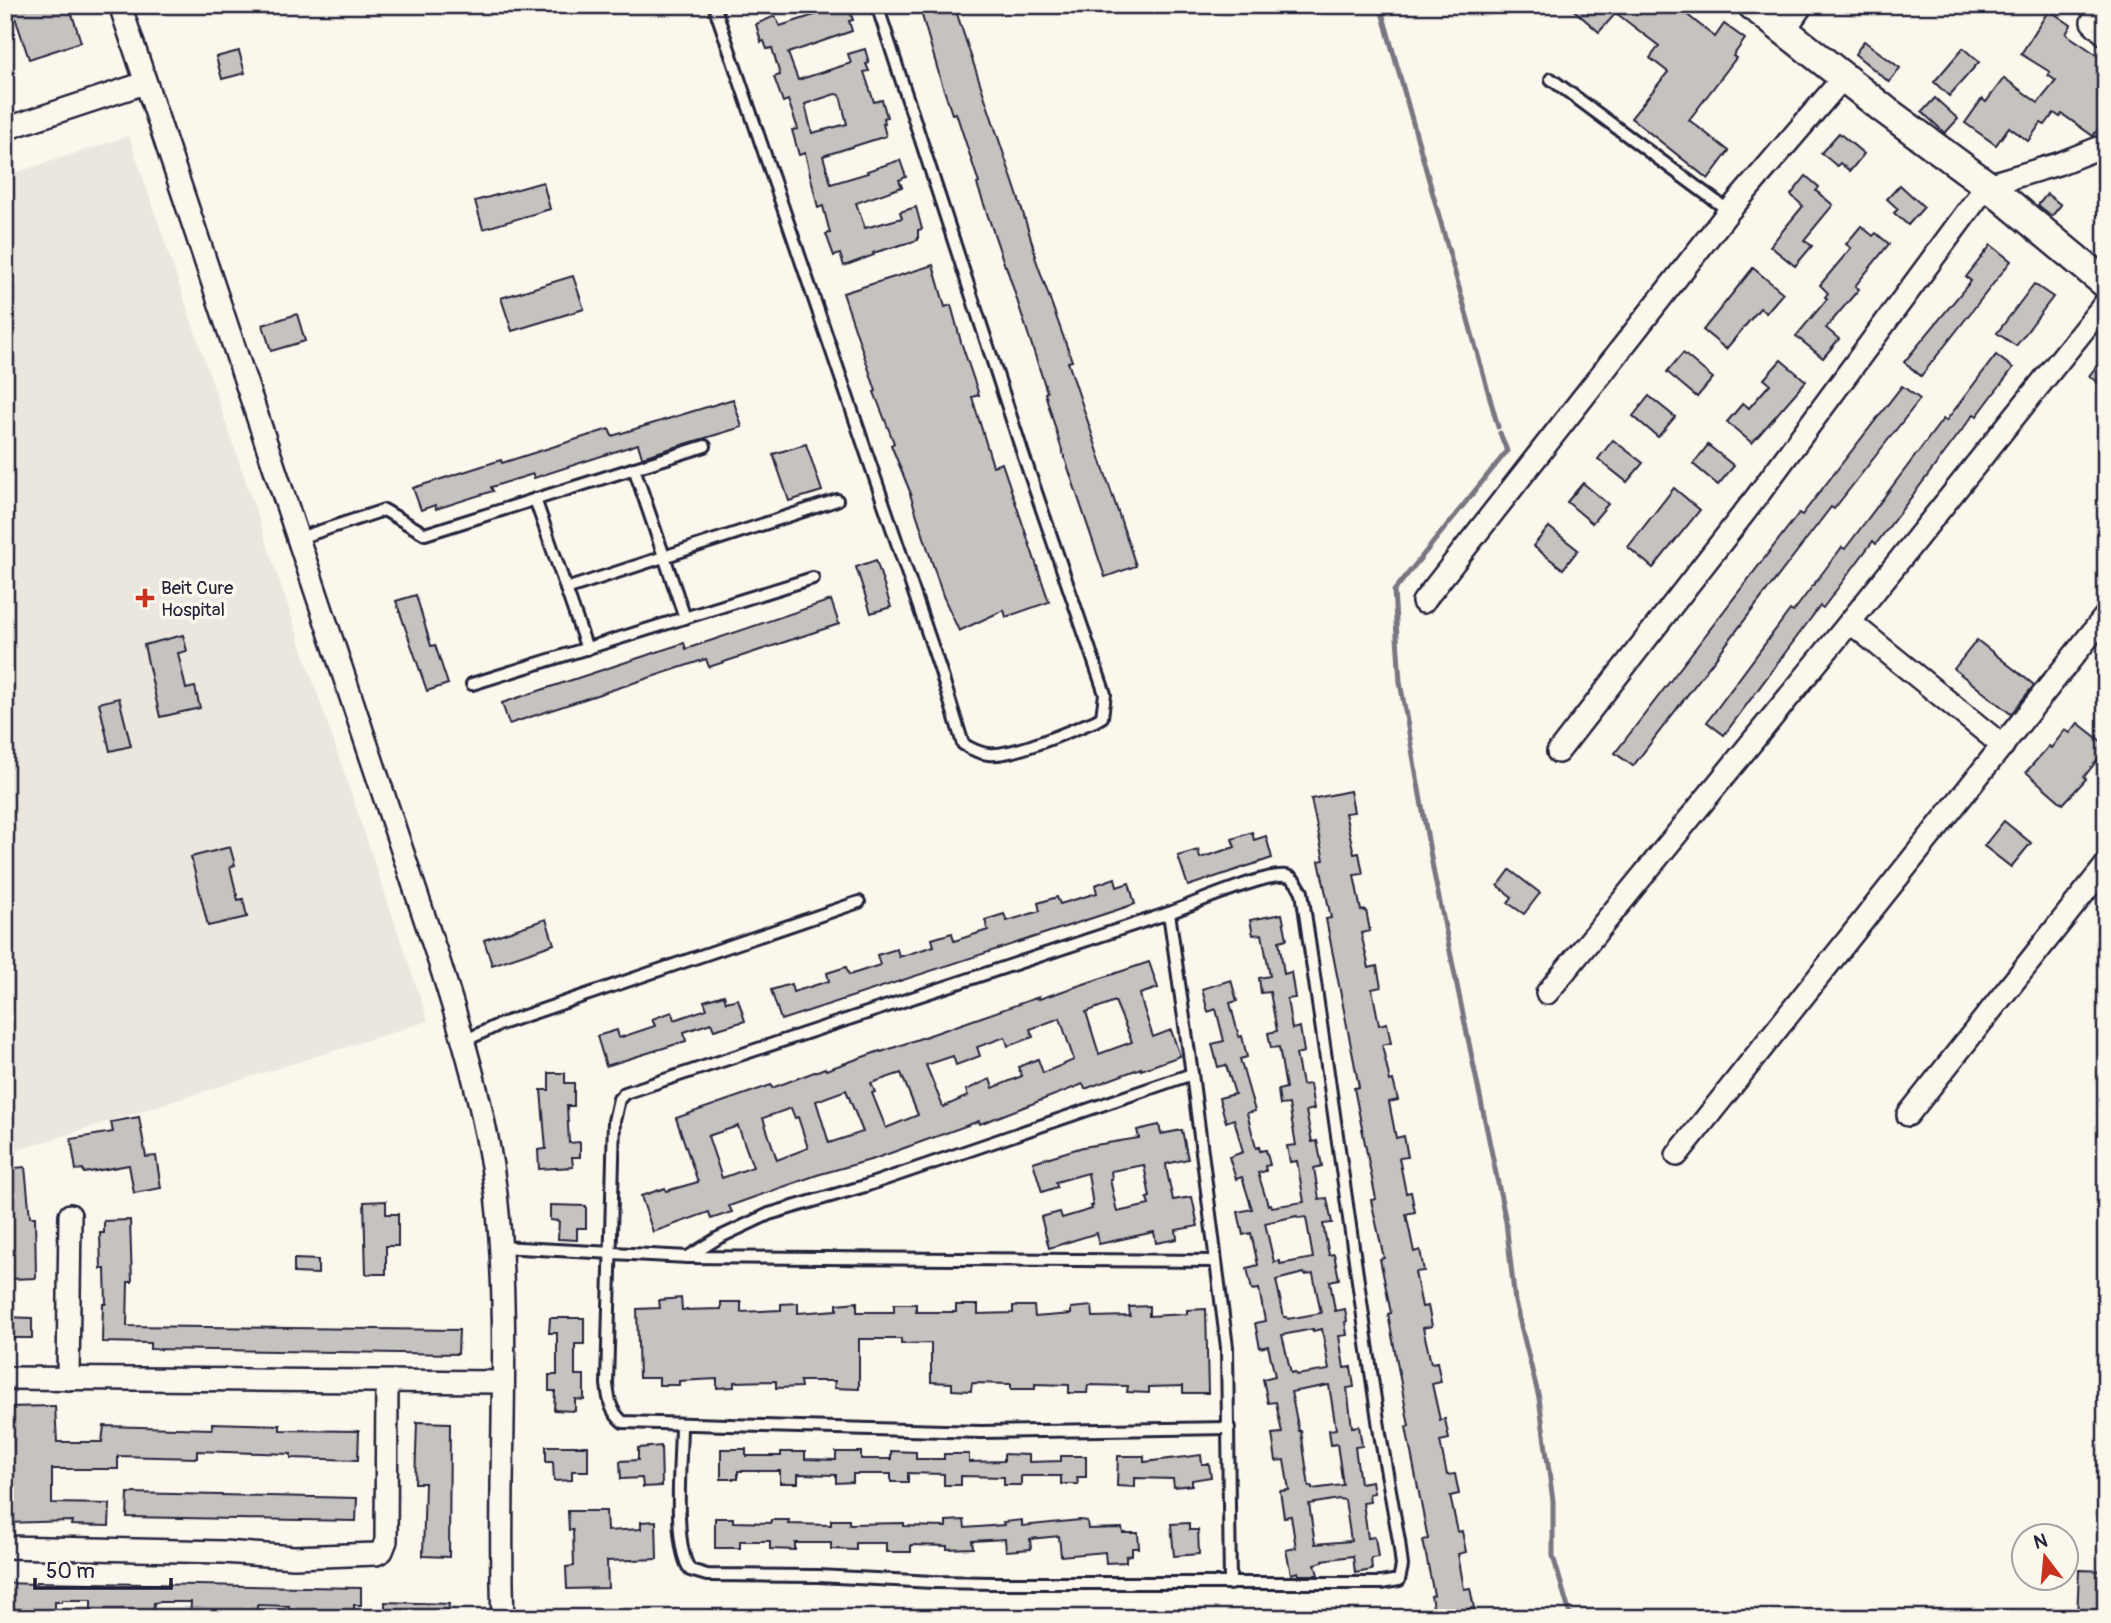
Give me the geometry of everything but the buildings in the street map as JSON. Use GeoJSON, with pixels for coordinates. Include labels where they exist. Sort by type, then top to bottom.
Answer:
{"type":"FeatureCollection","features":[{"type":"Feature","properties":{"kind":"street"},"geometry":{"type":"LineString","coordinates":[[120,5],[464,1041],[487,1135],[500,1247],[500,1543],[503,1618]]}},
{"type":"Feature","properties":{"kind":"street"},"geometry":{"type":"LineString","coordinates":[[1752,5],[1843,78],[1987,185],[2106,284]]}},
{"type":"Feature","properties":{"kind":"street"},"geometry":{"type":"LineString","coordinates":[[1784,31],[1802,5]]}},
{"type":"Feature","properties":{"kind":"street"},"geometry":{"type":"LineString","coordinates":[[2092,5],[2096,14],[2092,22],[2106,35]]}},
{"type":"Feature","properties":{"kind":"street"},"geometry":{"type":"LineString","coordinates":[[1423,602],[1729,211],[1843,78]]}},
{"type":"Feature","properties":{"kind":"street"},"geometry":{"type":"LineString","coordinates":[[5,129],[145,83]]}},
{"type":"Feature","properties":{"kind":"street"},"geometry":{"type":"LineString","coordinates":[[1558,752],[1755,499],[1987,185],[2058,164],[2106,145]]}},
{"type":"Feature","properties":{"kind":"street"},"geometry":{"type":"LineString","coordinates":[[1547,993],[1850,622],[2106,302]]}},
{"type":"Feature","properties":{"kind":"street"},"geometry":{"type":"LineString","coordinates":[[1677,1155],[2106,615]]}},
{"type":"Feature","properties":{"kind":"street"},"geometry":{"type":"LineString","coordinates":[[1850,622],[2003,746]]}},
{"type":"Feature","properties":{"kind":"street"},"geometry":{"type":"LineString","coordinates":[[1908,1115],[2106,864]]}},
{"type":"Feature","properties":{"kind":"street"},"geometry":{"type":"LineString","coordinates":[[68,1379],[70,1215]]}},
{"type":"Feature","properties":{"kind":"street"},"geometry":{"type":"LineString","coordinates":[[5,1378],[502,1381]]}},
{"type":"Feature","properties":{"kind":"street"},"geometry":{"type":"LineString","coordinates":[[5,1548],[223,1552],[294,1557],[376,1554],[382,1550],[386,1541],[387,1382]]}},
{"type":"Feature","properties":{"kind":"lane"},"geometry":{"type":"LineString","coordinates":[[714,5],[940,669],[962,744],[974,751],[991,755],[1020,749],[1095,722],[1102,717],[1105,694],[1024,457],[877,5]]}},
{"type":"Feature","properties":{"kind":"lane"},"geometry":{"type":"LineString","coordinates":[[1551,79],[1729,211]]}},
{"type":"Feature","properties":{"kind":"lane"},"geometry":{"type":"LineString","coordinates":[[296,539],[384,510],[425,534],[705,446]]}},
{"type":"Feature","properties":{"kind":"lane"},"geometry":{"type":"LineString","coordinates":[[634,468],[685,618]]}},
{"type":"Feature","properties":{"kind":"lane"},"geometry":{"type":"LineString","coordinates":[[535,499],[587,649]]}},
{"type":"Feature","properties":{"kind":"lane"},"geometry":{"type":"LineString","coordinates":[[566,589],[837,500]]}},
{"type":"Feature","properties":{"kind":"lane"},"geometry":{"type":"LineString","coordinates":[[472,684],[813,578]]}},
{"type":"Feature","properties":{"kind":"lane"},"geometry":{"type":"LineString","coordinates":[[681,1424],[682,1551],[690,1570],[707,1575],[818,1576],[933,1582],[1230,1584],[1392,1583],[1399,1580],[1402,1566],[1380,1434],[1302,892],[1295,880],[1289,877],[1278,876],[625,1093],[618,1099],[614,1121],[607,1384],[609,1406],[614,1415],[624,1422],[981,1432],[1229,1428]]}},
{"type":"Feature","properties":{"kind":"lane"},"geometry":{"type":"LineString","coordinates":[[464,1041],[498,1025],[859,902]]}},
{"type":"Feature","properties":{"kind":"lane"},"geometry":{"type":"LineString","coordinates":[[1169,913],[1227,1347],[1230,1584]]}},
{"type":"Feature","properties":{"kind":"lane"},"geometry":{"type":"LineString","coordinates":[[688,1257],[718,1238],[769,1214],[865,1186],[1192,1074]]}},
{"type":"Feature","properties":{"kind":"lane"},"geometry":{"type":"LineString","coordinates":[[500,1247],[688,1257],[1215,1262]]}},
{"type":"Feature","properties":{"kind":"shaded area","name":"Beit Cure Hospital"},"geometry":{"type":"Polygon","coordinates":[[[129,136],[428,1021],[5,1154],[5,176],[129,136]]]}},
{"type":"Feature","properties":{"kind":"waterway"},"geometry":{"type":"LineString","coordinates":[[1380,5],[1498,427]]}},
{"type":"Feature","properties":{"kind":"waterway"},"geometry":{"type":"LineString","coordinates":[[1500,433],[1507,451],[1394,591],[1400,682],[1434,874],[1506,1222],[1515,1302],[1539,1398],[1553,1501],[1553,1556],[1571,1618]]}},
{"type":"Feature","properties":{"kind":"place","name":"Beit Cure Hospital"},"geometry":{"type":"Point","coordinates":[145,598]}}]}
